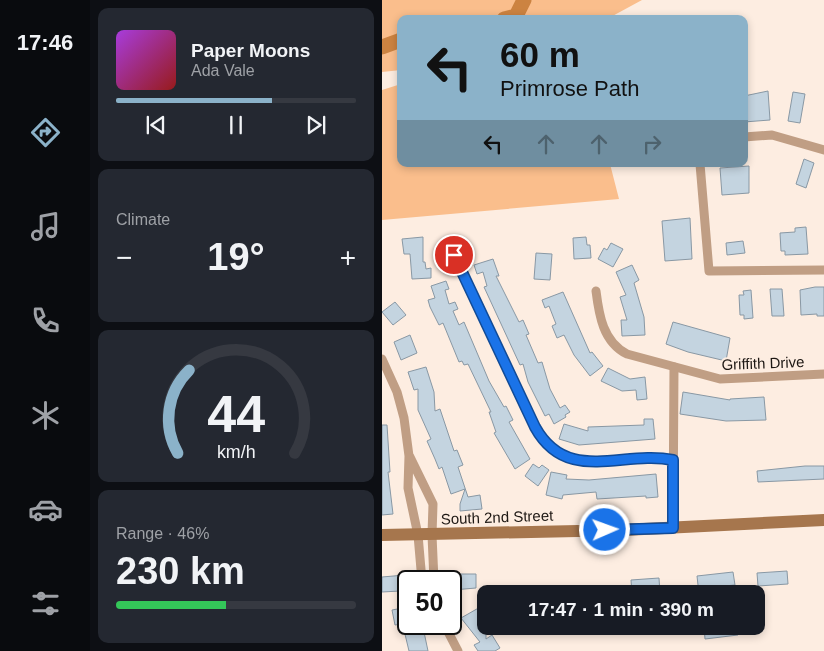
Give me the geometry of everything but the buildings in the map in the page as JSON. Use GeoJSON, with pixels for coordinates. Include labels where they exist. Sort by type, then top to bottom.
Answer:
{"type":"FeatureCollection","features":[{"type":"Feature","properties":{"kind":"main road","name":"South 2nd Street"},"geometry":{"type":"LineString","coordinates":[[382,536],[673,528],[824,520]]}},
{"type":"Feature","properties":{"kind":"street"},"geometry":{"type":"LineString","coordinates":[[748,137],[772,135],[824,150]]}},
{"type":"Feature","properties":{"kind":"street"},"geometry":{"type":"LineString","coordinates":[[700,167],[709,270],[824,270]]}},
{"type":"Feature","properties":{"kind":"street"},"geometry":{"type":"LineString","coordinates":[[454,255],[535,427],[548,445],[563,456],[581,461],[660,457],[673,460]]}},
{"type":"Feature","properties":{"kind":"street","name":"Griffith Drive"},"geometry":{"type":"LineString","coordinates":[[596,291],[599,319],[620,350],[720,379],[824,374]]}},
{"type":"Feature","properties":{"kind":"street"},"geometry":{"type":"LineString","coordinates":[[382,359],[397,392],[404,418],[409,456],[408,488],[418,535],[421,570]]}},
{"type":"Feature","properties":{"kind":"street"},"geometry":{"type":"LineString","coordinates":[[673,528],[674,367]]}},
{"type":"Feature","properties":{"kind":"street"},"geometry":{"type":"LineString","coordinates":[[409,456],[433,504],[434,570]]}},
{"type":"Feature","properties":{"kind":"street"},"geometry":{"type":"LineString","coordinates":[[450,635],[458,651]]}},
{"type":"Feature","properties":{"kind":"shaded area"},"geometry":{"type":"Polygon","coordinates":[[[382,0],[642,0],[614,15],[397,15],[397,70],[382,72],[382,0]]]}},
{"type":"Feature","properties":{"kind":"shaded area"},"geometry":{"type":"Polygon","coordinates":[[[397,85],[397,167],[611,167],[619,199],[382,220],[382,90],[397,85]]]}},
{"type":"Feature","properties":{"kind":"waterway"},"geometry":{"type":"LineString","coordinates":[[516,15],[524,0]]}},
{"type":"Feature","properties":{"kind":"waterway"},"geometry":{"type":"LineString","coordinates":[[382,47],[397,41]]}},
{"type":"Feature","properties":{"kind":"route"},"geometry":{"type":"LineString","coordinates":[[454,255],[535,427],[548,445],[572,460],[590,462],[660,457],[673,460],[673,528],[605,530]]}}]}
